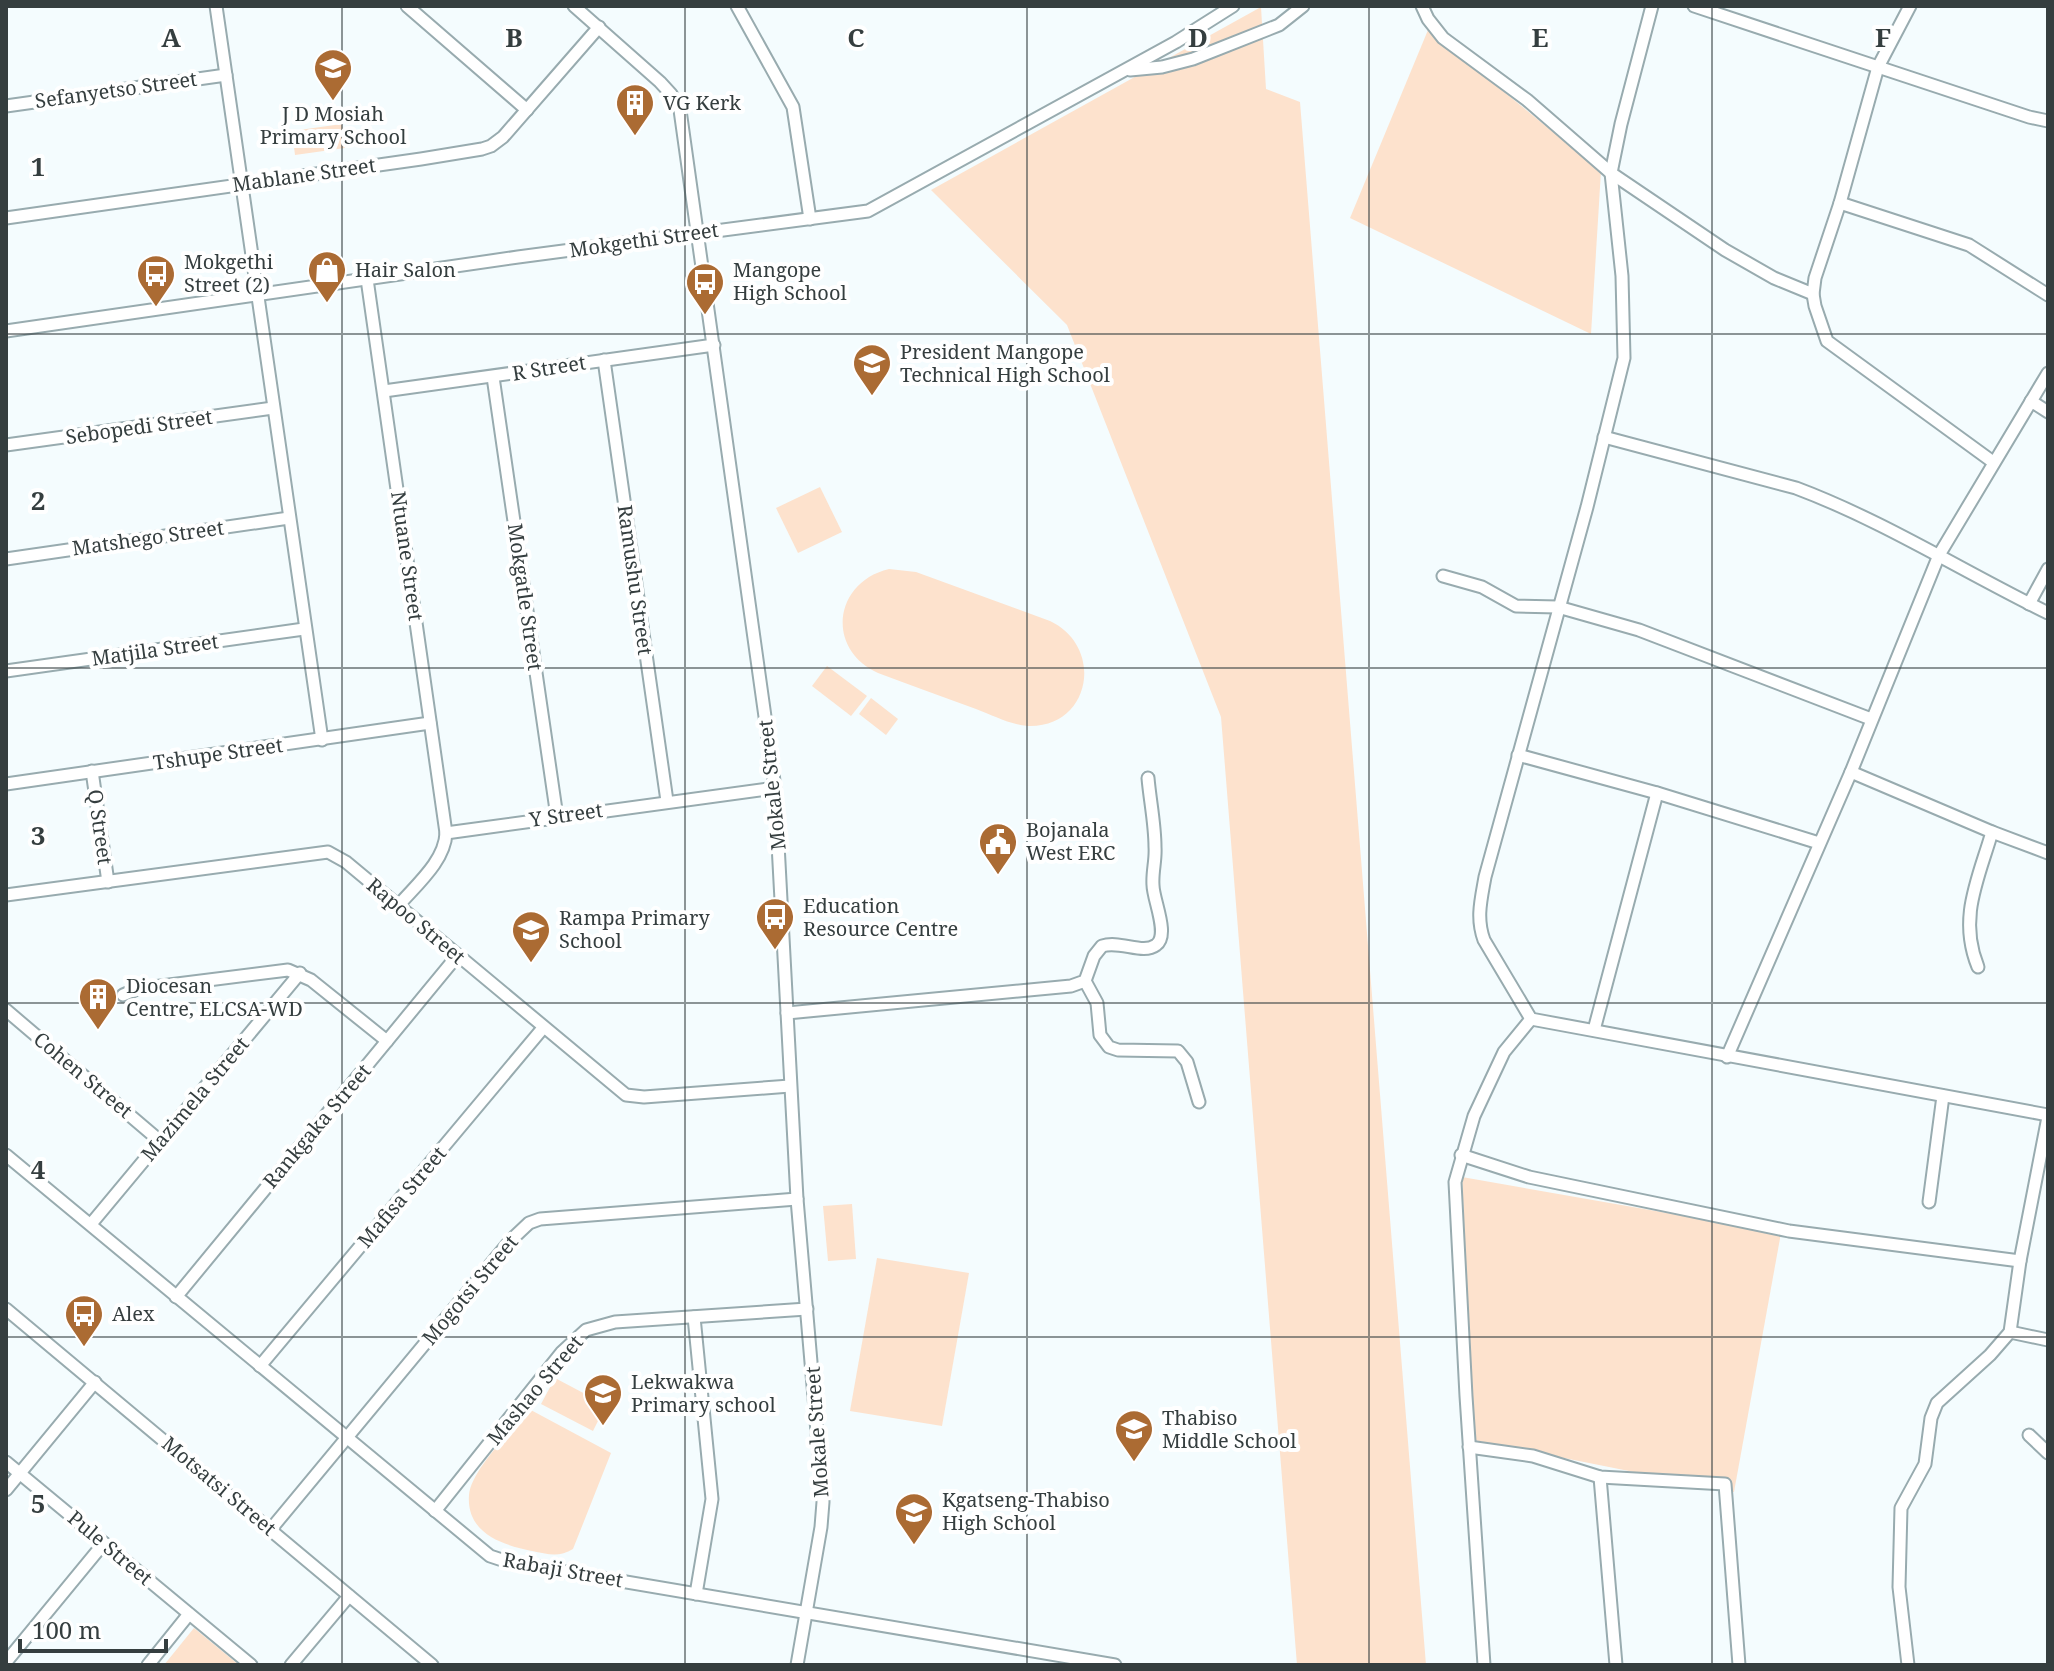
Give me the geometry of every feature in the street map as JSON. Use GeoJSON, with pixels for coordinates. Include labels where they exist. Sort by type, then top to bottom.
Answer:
{"type":"FeatureCollection","features":[{"type":"Feature","properties":{"kind":"street"},"geometry":{"type":"LineString","coordinates":[[216,6],[322,740]]}},
{"type":"Feature","properties":{"kind":"street"},"geometry":{"type":"LineString","coordinates":[[407,6],[527,110]]}},
{"type":"Feature","properties":{"kind":"street","name":"Mokale Street"},"geometry":{"type":"LineString","coordinates":[[574,6],[660,82],[677,103],[685,131],[775,788],[797,1199],[823,1502],[806,1613]]}},
{"type":"Feature","properties":{"kind":"street"},"geometry":{"type":"LineString","coordinates":[[737,6],[793,107],[810,219]]}},
{"type":"Feature","properties":{"kind":"street","name":"Mokgethi Street"},"geometry":{"type":"LineString","coordinates":[[6,331],[698,233],[853,215],[877,207],[1124,71],[1233,6]]}},
{"type":"Feature","properties":{"kind":"street"},"geometry":{"type":"LineString","coordinates":[[1124,71],[1162,67],[1193,59],[1279,25],[1303,6]]}},
{"type":"Feature","properties":{"kind":"street"},"geometry":{"type":"LineString","coordinates":[[1422,6],[1443,38],[1527,100],[1611,173],[1725,250],[1774,278],[1813,294]]}},
{"type":"Feature","properties":{"kind":"street"},"geometry":{"type":"LineString","coordinates":[[1652,6],[1611,173],[1626,346],[1478,913],[1484,940],[1531,1019],[2048,1116],[2020,1261],[2010,1332],[1990,1355],[1937,1403],[1931,1418],[1925,1464],[1901,1508],[1899,1587],[1908,1665]]}},
{"type":"Feature","properties":{"kind":"street"},"geometry":{"type":"LineString","coordinates":[[1694,6],[2048,121]]}},
{"type":"Feature","properties":{"kind":"street"},"geometry":{"type":"LineString","coordinates":[[1910,6],[1878,67],[1840,203],[1820,260],[1813,294],[1827,341],[1993,462]]}},
{"type":"Feature","properties":{"kind":"street","name":"Mablane Street"},"geometry":{"type":"LineString","coordinates":[[6,218],[482,149],[497,142],[599,27]]}},
{"type":"Feature","properties":{"kind":"street","name":"Sefanyetso Street"},"geometry":{"type":"LineString","coordinates":[[6,106],[226,75]]}},
{"type":"Feature","properties":{"kind":"street"},"geometry":{"type":"LineString","coordinates":[[1840,203],[1969,245],[2048,295]]}},
{"type":"Feature","properties":{"kind":"street","name":"Ntuane Street"},"geometry":{"type":"LineString","coordinates":[[367,279],[446,833]]}},
{"type":"Feature","properties":{"kind":"street","name":"R Street"},"geometry":{"type":"LineString","coordinates":[[384,391],[714,345]]}},
{"type":"Feature","properties":{"kind":"street","name":"Ramushu Street"},"geometry":{"type":"LineString","coordinates":[[604,360],[667,801]]}},
{"type":"Feature","properties":{"kind":"street"},"geometry":{"type":"LineString","coordinates":[[1727,1057],[1851,772],[1939,555],[2048,373]]}},
{"type":"Feature","properties":{"kind":"street","name":"Mokgatle Street"},"geometry":{"type":"LineString","coordinates":[[493,377],[557,817]]}},
{"type":"Feature","properties":{"kind":"street"},"geometry":{"type":"LineString","coordinates":[[2031,401],[2048,412]]}},
{"type":"Feature","properties":{"kind":"street","name":"Sebopedi Street"},"geometry":{"type":"LineString","coordinates":[[6,445],[273,408]]}},
{"type":"Feature","properties":{"kind":"street"},"geometry":{"type":"LineString","coordinates":[[1604,437],[1796,488],[1939,555],[2048,613]]}},
{"type":"Feature","properties":{"kind":"street","name":"Matshego Street"},"geometry":{"type":"LineString","coordinates":[[6,559],[289,518]]}},
{"type":"Feature","properties":{"kind":"street"},"geometry":{"type":"LineString","coordinates":[[2029,604],[2048,569]]}},
{"type":"Feature","properties":{"kind":"street"},"geometry":{"type":"LineString","coordinates":[[1443,576],[1482,587],[1516,606],[1558,607],[1639,630],[1871,719]]}},
{"type":"Feature","properties":{"kind":"street","name":"Matjila Street"},"geometry":{"type":"LineString","coordinates":[[6,671],[304,629]]}},
{"type":"Feature","properties":{"kind":"street","name":"Tshupe Street"},"geometry":{"type":"LineString","coordinates":[[6,784],[430,723]]}},
{"type":"Feature","properties":{"kind":"street"},"geometry":{"type":"LineString","coordinates":[[1518,755],[1657,793],[1819,843]]}},
{"type":"Feature","properties":{"kind":"street","name":"Q Street"},"geometry":{"type":"LineString","coordinates":[[92,771],[108,882]]}},
{"type":"Feature","properties":{"kind":"street"},"geometry":{"type":"LineString","coordinates":[[1851,772],[2048,853]]}},
{"type":"Feature","properties":{"kind":"street"},"geometry":{"type":"LineString","coordinates":[[1148,778],[1156,845],[1153,885],[1162,937],[1148,949],[1119,943],[1102,946],[1094,956],[1085,981],[1097,1003],[1100,1035],[1106,1045],[1118,1050],[1181,1052],[1199,1102]]}},
{"type":"Feature","properties":{"kind":"street","name":"Y Street"},"geometry":{"type":"LineString","coordinates":[[446,833],[775,788]]}},
{"type":"Feature","properties":{"kind":"street"},"geometry":{"type":"LineString","coordinates":[[1594,1030],[1657,793]]}},
{"type":"Feature","properties":{"kind":"street"},"geometry":{"type":"LineString","coordinates":[[1978,967],[1968,937],[1969,912],[1992,832]]}},
{"type":"Feature","properties":{"kind":"street"},"geometry":{"type":"LineString","coordinates":[[398,906],[441,855],[446,844],[446,833]]}},
{"type":"Feature","properties":{"kind":"street","name":"Rapoo Street"},"geometry":{"type":"LineString","coordinates":[[6,895],[328,852],[346,862],[626,1095],[644,1097],[790,1086]]}},
{"type":"Feature","properties":{"kind":"street","name":"Rankgaka Street"},"geometry":{"type":"LineString","coordinates":[[176,1297],[457,956]]}},
{"type":"Feature","properties":{"kind":"street"},"geometry":{"type":"LineString","coordinates":[[123,995],[137,989],[288,970],[300,973],[387,1041]]}},
{"type":"Feature","properties":{"kind":"street","name":"Mazimela Street"},"geometry":{"type":"LineString","coordinates":[[91,1224],[300,973]]}},
{"type":"Feature","properties":{"kind":"street"},"geometry":{"type":"LineString","coordinates":[[787,1013],[1071,986],[1085,981]]}},
{"type":"Feature","properties":{"kind":"street","name":"Cohen Street"},"geometry":{"type":"LineString","coordinates":[[6,1010],[160,1141]]}},
{"type":"Feature","properties":{"kind":"street"},"geometry":{"type":"LineString","coordinates":[[1484,1665],[1455,1182],[1474,1116],[1504,1052],[1531,1019]]}},
{"type":"Feature","properties":{"kind":"street","name":"Mafisa Street"},"geometry":{"type":"LineString","coordinates":[[260,1366],[543,1028]]}},
{"type":"Feature","properties":{"kind":"street"},"geometry":{"type":"LineString","coordinates":[[1929,1202],[1943,1096]]}},
{"type":"Feature","properties":{"kind":"street","name":"Rabaji Street"},"geometry":{"type":"LineString","coordinates":[[6,1155],[478,1548],[497,1559],[1115,1665]]}},
{"type":"Feature","properties":{"kind":"street"},"geometry":{"type":"LineString","coordinates":[[1461,1155],[1529,1177],[1789,1231],[2020,1261]]}},
{"type":"Feature","properties":{"kind":"street","name":"Mogotsi Street"},"geometry":{"type":"LineString","coordinates":[[271,1529],[510,1241],[529,1223],[540,1219],[797,1199]]}},
{"type":"Feature","properties":{"kind":"street","name":"Motsatsi Street"},"geometry":{"type":"LineString","coordinates":[[6,1309],[432,1665]]}},
{"type":"Feature","properties":{"kind":"street","name":"Mashao Street"},"geometry":{"type":"LineString","coordinates":[[435,1511],[575,1338],[586,1330],[615,1322],[807,1309]]}},
{"type":"Feature","properties":{"kind":"street"},"geometry":{"type":"LineString","coordinates":[[694,1317],[712,1499],[696,1594]]}},
{"type":"Feature","properties":{"kind":"street"},"geometry":{"type":"LineString","coordinates":[[2010,1332],[2048,1340]]}},
{"type":"Feature","properties":{"kind":"street"},"geometry":{"type":"LineString","coordinates":[[6,1490],[95,1382]]}},
{"type":"Feature","properties":{"kind":"street"},"geometry":{"type":"LineString","coordinates":[[2029,1435],[2048,1453]]}},
{"type":"Feature","properties":{"kind":"street"},"geometry":{"type":"LineString","coordinates":[[1469,1447],[1533,1456],[1600,1477],[1725,1484],[1739,1665]]}},
{"type":"Feature","properties":{"kind":"street","name":"Pule Street"},"geometry":{"type":"LineString","coordinates":[[6,1462],[251,1665]]}},
{"type":"Feature","properties":{"kind":"street"},"geometry":{"type":"LineString","coordinates":[[1600,1477],[1616,1665]]}},
{"type":"Feature","properties":{"kind":"street"},"geometry":{"type":"LineString","coordinates":[[6,1662],[104,1543]]}},
{"type":"Feature","properties":{"kind":"street"},"geometry":{"type":"LineString","coordinates":[[291,1665],[349,1596]]}},
{"type":"Feature","properties":{"kind":"street"},"geometry":{"type":"LineString","coordinates":[[797,1665],[806,1613]]}},
{"type":"Feature","properties":{"kind":"street"},"geometry":{"type":"LineString","coordinates":[[148,1665],[189,1614]]}},
{"type":"Feature","properties":{"kind":"shaded area"},"geometry":{"type":"Polygon","coordinates":[[[1261,7],[1266,89],[1300,102],[1426,1665],[1297,1665],[1221,717],[1067,325],[931,190],[1261,7]]]}},
{"type":"Feature","properties":{"kind":"shaded area"},"geometry":{"type":"Polygon","coordinates":[[[1428,30],[1601,171],[1591,334],[1350,218],[1428,30]]]}},
{"type":"Feature","properties":{"kind":"shaded area"},"geometry":{"type":"Polygon","coordinates":[[[342,124],[345,148],[295,155],[292,131],[342,124]]]}},
{"type":"Feature","properties":{"kind":"shaded area"},"geometry":{"type":"Polygon","coordinates":[[[820,487],[842,532],[798,553],[776,508],[820,487]]]}},
{"type":"Feature","properties":{"kind":"shaded area"},"geometry":{"type":"Polygon","coordinates":[[[889,569],[916,572],[1050,621],[1067,633],[1079,649],[1084,666],[1083,684],[1077,701],[1066,714],[1049,723],[1022,725],[878,673],[861,662],[850,648],[844,633],[843,617],[847,601],[857,587],[871,576],[889,569]]]}},
{"type":"Feature","properties":{"kind":"shaded area"},"geometry":{"type":"Polygon","coordinates":[[[827,666],[867,696],[851,716],[812,686],[827,666]]]}},
{"type":"Feature","properties":{"kind":"shaded area"},"geometry":{"type":"Polygon","coordinates":[[[871,698],[898,719],[886,735],[859,714],[871,698]]]}},
{"type":"Feature","properties":{"kind":"shaded area"},"geometry":{"type":"Polygon","coordinates":[[[1462,1177],[1781,1233],[1734,1492],[1474,1440],[1462,1177]]]}},
{"type":"Feature","properties":{"kind":"shaded area"},"geometry":{"type":"Polygon","coordinates":[[[852,1204],[856,1259],[828,1261],[823,1206],[852,1204]]]}},
{"type":"Feature","properties":{"kind":"shaded area"},"geometry":{"type":"Polygon","coordinates":[[[877,1258],[969,1273],[942,1426],[850,1411],[877,1258]]]}},
{"type":"Feature","properties":{"kind":"shaded area"},"geometry":{"type":"Polygon","coordinates":[[[555,1378],[606,1405],[593,1431],[541,1404],[555,1378]]]}},
{"type":"Feature","properties":{"kind":"shaded area"},"geometry":{"type":"Polygon","coordinates":[[[529,1409],[611,1453],[573,1549],[563,1554],[543,1553],[498,1541],[480,1528],[470,1508],[471,1485],[477,1474],[493,1450],[529,1409]]]}},
{"type":"Feature","properties":{"kind":"shaded area"},"geometry":{"type":"Polygon","coordinates":[[[194,1628],[239,1665],[164,1665],[194,1628]]]}},
{"type":"Feature","properties":{"kind":"place","name":"J D Mosiah Primary School"},"geometry":{"type":"Point","coordinates":[333,102]}},
{"type":"Feature","properties":{"kind":"place","name":"VG Kerk"},"geometry":{"type":"Point","coordinates":[635,137]}},
{"type":"Feature","properties":{"kind":"place","name":"Hair Salon"},"geometry":{"type":"Point","coordinates":[327,304]}},
{"type":"Feature","properties":{"kind":"place","name":"Mokgethi Street (2)"},"geometry":{"type":"Point","coordinates":[156,308]}},
{"type":"Feature","properties":{"kind":"place","name":"Mangope High School"},"geometry":{"type":"Point","coordinates":[705,316]}},
{"type":"Feature","properties":{"kind":"place","name":"President Mangope Technical High School"},"geometry":{"type":"Point","coordinates":[872,397]}},
{"type":"Feature","properties":{"kind":"place","name":"Bojanala West ERC"},"geometry":{"type":"Point","coordinates":[998,876]}},
{"type":"Feature","properties":{"kind":"place","name":"Education Resource Centre"},"geometry":{"type":"Point","coordinates":[775,951]}},
{"type":"Feature","properties":{"kind":"place","name":"Rampa Primary School"},"geometry":{"type":"Point","coordinates":[531,964]}},
{"type":"Feature","properties":{"kind":"place","name":"Diocesan Centre, ELCSA-WD"},"geometry":{"type":"Point","coordinates":[98,1031]}},
{"type":"Feature","properties":{"kind":"place","name":"Alex"},"geometry":{"type":"Point","coordinates":[84,1348]}},
{"type":"Feature","properties":{"kind":"place","name":"Lekwakwa Primary school"},"geometry":{"type":"Point","coordinates":[603,1427]}},
{"type":"Feature","properties":{"kind":"place","name":"Thabiso Middle School"},"geometry":{"type":"Point","coordinates":[1134,1463]}},
{"type":"Feature","properties":{"kind":"place","name":"Kgatseng-Thabiso High School"},"geometry":{"type":"Point","coordinates":[914,1546]}}]}
